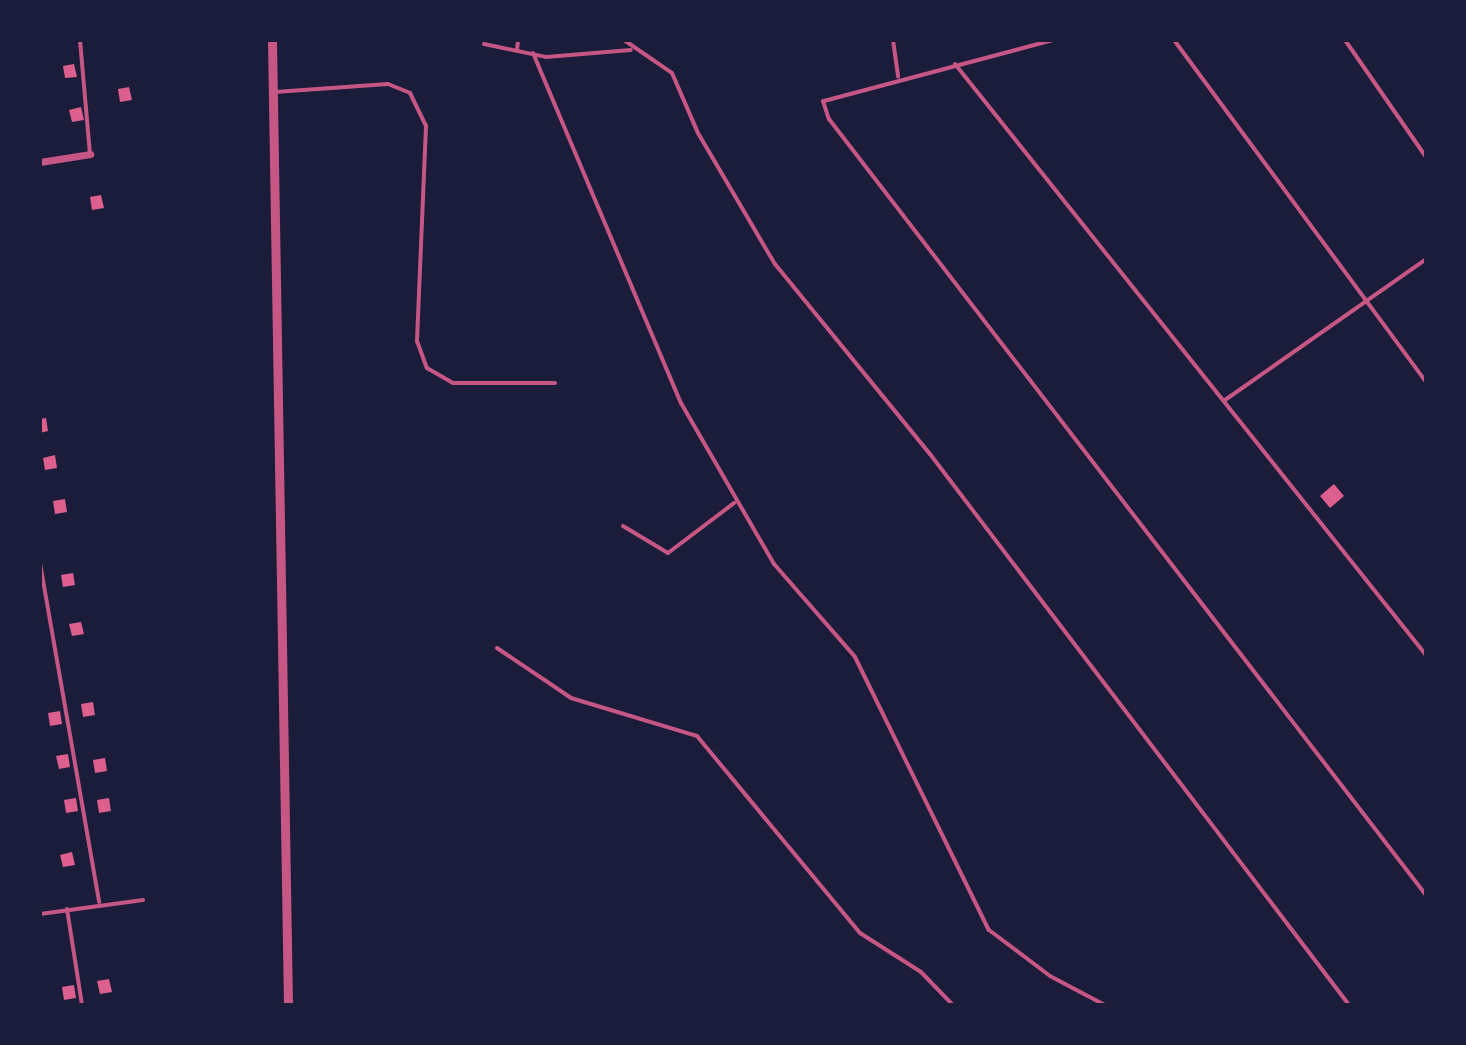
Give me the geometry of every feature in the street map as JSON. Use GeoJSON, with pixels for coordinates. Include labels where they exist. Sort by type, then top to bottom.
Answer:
{"type":"FeatureCollection","features":[{"type":"Feature","properties":{"kind":"street"},"geometry":{"type":"LineString","coordinates":[[272,40],[288,1005]]}},
{"type":"Feature","properties":{"kind":"street"},"geometry":{"type":"LineString","coordinates":[[40,162],[90,154]]}},
{"type":"Feature","properties":{"kind":"lane"},"geometry":{"type":"LineString","coordinates":[[80,40],[90,154]]}},
{"type":"Feature","properties":{"kind":"lane"},"geometry":{"type":"LineString","coordinates":[[517,50],[518,40]]}},
{"type":"Feature","properties":{"kind":"lane"},"geometry":{"type":"LineString","coordinates":[[624,40],[633,50],[672,73],[698,133],[775,264],[930,454],[1349,1005]]}},
{"type":"Feature","properties":{"kind":"lane"},"geometry":{"type":"LineString","coordinates":[[893,40],[898,77]]}},
{"type":"Feature","properties":{"kind":"lane"},"geometry":{"type":"LineString","coordinates":[[1053,40],[898,77],[823,101],[829,119],[1426,895]]}},
{"type":"Feature","properties":{"kind":"lane"},"geometry":{"type":"LineString","coordinates":[[1174,40],[1369,298],[1426,382]]}},
{"type":"Feature","properties":{"kind":"lane"},"geometry":{"type":"LineString","coordinates":[[1345,40],[1426,157]]}},
{"type":"Feature","properties":{"kind":"lane"},"geometry":{"type":"LineString","coordinates":[[484,44],[533,53],[633,50]]}},
{"type":"Feature","properties":{"kind":"lane"},"geometry":{"type":"LineString","coordinates":[[533,53],[681,403],[734,503],[774,564],[855,657],[989,930],[1050,976],[1105,1005]]}},
{"type":"Feature","properties":{"kind":"lane"},"geometry":{"type":"LineString","coordinates":[[955,64],[1426,655]]}},
{"type":"Feature","properties":{"kind":"lane"},"geometry":{"type":"LineString","coordinates":[[272,92],[388,84],[410,93],[426,126],[417,341],[427,368],[453,383],[555,383]]}},
{"type":"Feature","properties":{"kind":"lane"},"geometry":{"type":"LineString","coordinates":[[1225,400],[1426,259]]}},
{"type":"Feature","properties":{"kind":"lane"},"geometry":{"type":"LineString","coordinates":[[623,526],[668,553],[734,503]]}},
{"type":"Feature","properties":{"kind":"lane"},"geometry":{"type":"LineString","coordinates":[[40,563],[99,902]]}},
{"type":"Feature","properties":{"kind":"lane"},"geometry":{"type":"LineString","coordinates":[[497,648],[571,698],[697,736],[860,933],[921,972],[953,1005]]}},
{"type":"Feature","properties":{"kind":"lane"},"geometry":{"type":"LineString","coordinates":[[40,914],[99,902],[143,900]]}},
{"type":"Feature","properties":{"kind":"lane"},"geometry":{"type":"LineString","coordinates":[[67,909],[82,1005]]}},
{"type":"Feature","properties":{"kind":"building"},"geometry":{"type":"Polygon","coordinates":[[[74,64],[77,77],[65,78],[63,66],[74,64]]]}},
{"type":"Feature","properties":{"kind":"building"},"geometry":{"type":"Polygon","coordinates":[[[129,87],[132,100],[120,102],[118,89],[129,87]]]}},
{"type":"Feature","properties":{"kind":"building"},"geometry":{"type":"Polygon","coordinates":[[[81,107],[84,120],[72,122],[69,110],[81,107]]]}},
{"type":"Feature","properties":{"kind":"building"},"geometry":{"type":"Polygon","coordinates":[[[101,195],[104,208],[92,210],[90,197],[101,195]]]}},
{"type":"Feature","properties":{"kind":"building"},"geometry":{"type":"Polygon","coordinates":[[[46,418],[48,431],[40,433],[40,419],[46,418]]]}},
{"type":"Feature","properties":{"kind":"building"},"geometry":{"type":"Polygon","coordinates":[[[55,455],[57,468],[45,470],[43,458],[55,455]]]}},
{"type":"Feature","properties":{"kind":"building"},"geometry":{"type":"Polygon","coordinates":[[[1334,484],[1344,496],[1330,508],[1320,496],[1334,484]]]}},
{"type":"Feature","properties":{"kind":"building"},"geometry":{"type":"Polygon","coordinates":[[[65,499],[67,512],[55,514],[53,501],[65,499]]]}},
{"type":"Feature","properties":{"kind":"building"},"geometry":{"type":"Polygon","coordinates":[[[73,573],[75,585],[63,587],[61,575],[73,573]]]}},
{"type":"Feature","properties":{"kind":"building"},"geometry":{"type":"Polygon","coordinates":[[[81,622],[84,634],[72,636],[69,624],[81,622]]]}},
{"type":"Feature","properties":{"kind":"building"},"geometry":{"type":"Polygon","coordinates":[[[93,702],[95,715],[83,717],[81,704],[93,702]]]}},
{"type":"Feature","properties":{"kind":"building"},"geometry":{"type":"Polygon","coordinates":[[[60,711],[62,724],[50,726],[48,713],[60,711]]]}},
{"type":"Feature","properties":{"kind":"building"},"geometry":{"type":"Polygon","coordinates":[[[68,754],[70,767],[59,769],[56,756],[68,754]]]}},
{"type":"Feature","properties":{"kind":"building"},"geometry":{"type":"Polygon","coordinates":[[[105,758],[107,771],[95,773],[93,760],[105,758]]]}},
{"type":"Feature","properties":{"kind":"building"},"geometry":{"type":"Polygon","coordinates":[[[76,798],[78,811],[66,813],[64,800],[76,798]]]}},
{"type":"Feature","properties":{"kind":"building"},"geometry":{"type":"Polygon","coordinates":[[[109,798],[111,811],[99,813],[97,800],[109,798]]]}},
{"type":"Feature","properties":{"kind":"building"},"geometry":{"type":"Polygon","coordinates":[[[72,852],[75,865],[63,867],[60,855],[72,852]]]}},
{"type":"Feature","properties":{"kind":"building"},"geometry":{"type":"Polygon","coordinates":[[[109,979],[112,992],[100,994],[97,981],[109,979]]]}},
{"type":"Feature","properties":{"kind":"building"},"geometry":{"type":"Polygon","coordinates":[[[74,985],[76,998],[64,1000],[62,987],[74,985]]]}}]}
